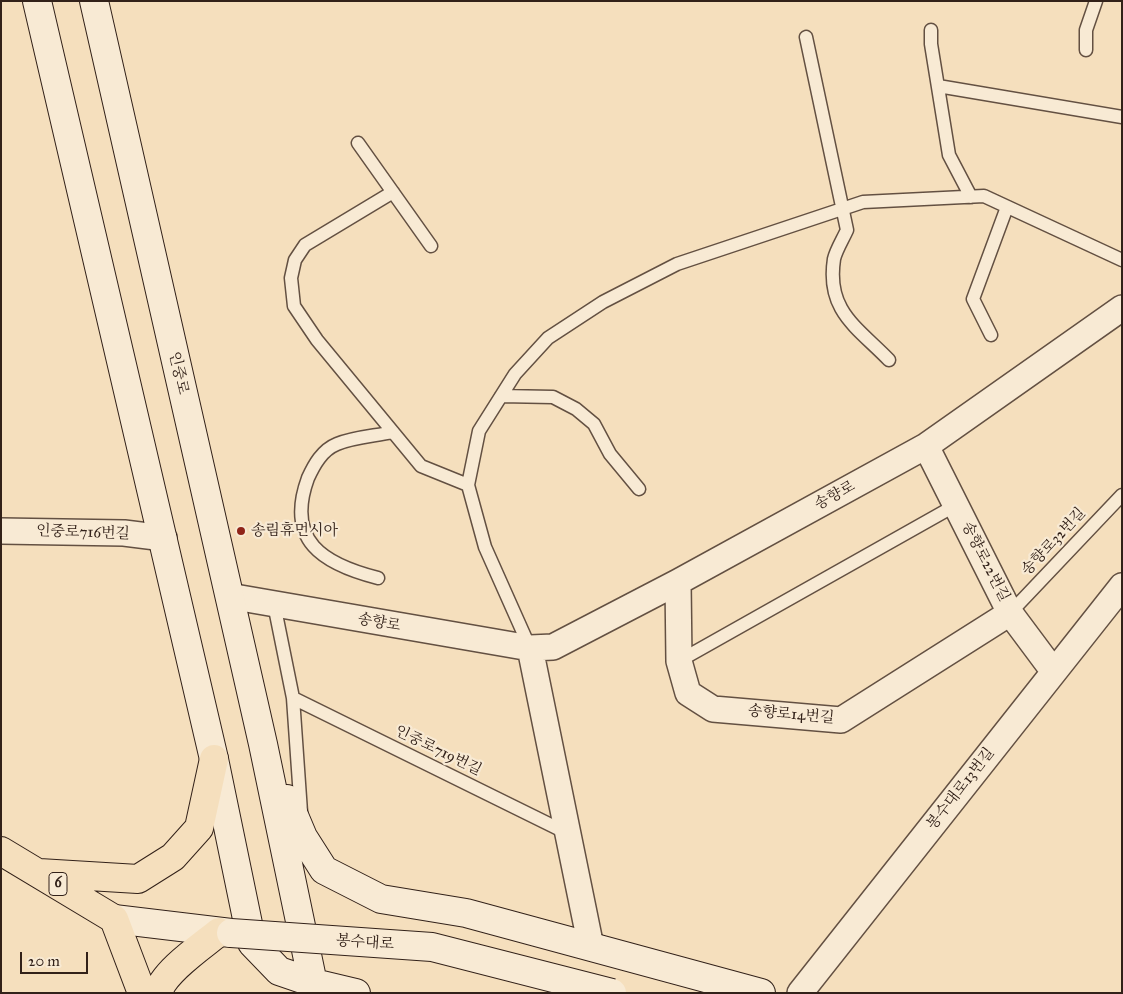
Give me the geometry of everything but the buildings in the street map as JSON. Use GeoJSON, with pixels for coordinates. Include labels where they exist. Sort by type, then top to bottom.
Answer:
{"type":"FeatureCollection","features":[{"type":"Feature","properties":{"kind":"main road"},"geometry":{"type":"LineString","coordinates":[[37,1],[164,538],[214,758],[252,943],[279,972],[314,988],[356,993]]}},
{"type":"Feature","properties":{"kind":"main road","name":"인중로"},"geometry":{"type":"LineString","coordinates":[[94,1],[263,744]]}},
{"type":"Feature","properties":{"kind":"main road"},"geometry":{"type":"LineString","coordinates":[[263,744],[314,988]]}},
{"type":"Feature","properties":{"kind":"main road"},"geometry":{"type":"LineString","coordinates":[[263,744],[303,837],[324,870],[381,899],[466,912],[761,993]]}},
{"type":"Feature","properties":{"kind":"main road"},"geometry":{"type":"LineString","coordinates":[[39,872],[138,879],[173,857],[199,828],[214,758]]}},
{"type":"Feature","properties":{"kind":"main road","name":"6"},"geometry":{"type":"LineString","coordinates":[[1,851],[39,872],[114,919]]}},
{"type":"Feature","properties":{"kind":"main road"},"geometry":{"type":"LineString","coordinates":[[114,919],[142,993]]}},
{"type":"Feature","properties":{"kind":"main road","name":"봉수대로"},"geometry":{"type":"LineString","coordinates":[[114,919],[225,933],[432,948],[612,993]]}},
{"type":"Feature","properties":{"kind":"main road"},"geometry":{"type":"LineString","coordinates":[[158,993],[160,986],[173,970],[225,933]]}},
{"type":"Feature","properties":{"kind":"street","name":"송향로"},"geometry":{"type":"LineString","coordinates":[[229,596],[530,648],[553,647],[678,582],[926,446],[1122,308]]}},
{"type":"Feature","properties":{"kind":"street","name":"송향로22번길"},"geometry":{"type":"LineString","coordinates":[[926,446],[1010,613],[1054,672]]}},
{"type":"Feature","properties":{"kind":"street","name":"인중로716번길"},"geometry":{"type":"LineString","coordinates":[[1,531],[124,533],[164,538]]}},
{"type":"Feature","properties":{"kind":"street","name":"송향로14번길"},"geometry":{"type":"LineString","coordinates":[[678,582],[679,661],[688,693],[713,709],[841,720],[1010,613]]}},
{"type":"Feature","properties":{"kind":"street","name":"봉수대로13번길"},"geometry":{"type":"LineString","coordinates":[[800,993],[1122,586]]}},
{"type":"Feature","properties":{"kind":"street"},"geometry":{"type":"LineString","coordinates":[[530,648],[591,947]]}},
{"type":"Feature","properties":{"kind":"lane"},"geometry":{"type":"LineString","coordinates":[[1086,50],[1086,30],[1096,1]]}},
{"type":"Feature","properties":{"kind":"lane"},"geometry":{"type":"LineString","coordinates":[[931,30],[949,156],[972,197]]}},
{"type":"Feature","properties":{"kind":"lane"},"geometry":{"type":"LineString","coordinates":[[806,38],[847,230],[834,258],[833,290],[840,310],[889,360]]}},
{"type":"Feature","properties":{"kind":"lane"},"geometry":{"type":"LineString","coordinates":[[938,86],[1122,117]]}},
{"type":"Feature","properties":{"kind":"lane"},"geometry":{"type":"LineString","coordinates":[[358,143],[431,246]]}},
{"type":"Feature","properties":{"kind":"lane"},"geometry":{"type":"LineString","coordinates":[[393,192],[305,245],[295,260],[292,278],[294,306],[317,340],[421,466],[468,485]]}},
{"type":"Feature","properties":{"kind":"lane"},"geometry":{"type":"LineString","coordinates":[[530,648],[485,546],[468,485],[479,431],[515,374],[548,338],[603,302],[676,264],[863,202],[984,196],[1122,260]]}},
{"type":"Feature","properties":{"kind":"lane"},"geometry":{"type":"LineString","coordinates":[[991,334],[972,299],[1007,207]]}},
{"type":"Feature","properties":{"kind":"lane"},"geometry":{"type":"LineString","coordinates":[[501,396],[553,397],[576,409],[594,424],[610,454],[639,489]]}},
{"type":"Feature","properties":{"kind":"lane"},"geometry":{"type":"LineString","coordinates":[[378,578],[346,570],[316,549],[302,529],[302,495],[315,462],[335,444],[393,432]]}},
{"type":"Feature","properties":{"kind":"lane","name":"송향로32번길"},"geometry":{"type":"LineString","coordinates":[[1010,613],[1122,495]]}},
{"type":"Feature","properties":{"kind":"lane"},"geometry":{"type":"LineString","coordinates":[[679,661],[956,505]]}},
{"type":"Feature","properties":{"kind":"lane"},"geometry":{"type":"LineString","coordinates":[[274,604],[293,698],[303,837]]}},
{"type":"Feature","properties":{"kind":"lane","name":"인중로719번길"},"geometry":{"type":"LineString","coordinates":[[293,698],[569,834]]}},
{"type":"Feature","properties":{"kind":"place","name":"송림휴먼시아"},"geometry":{"type":"Point","coordinates":[241,531]}}]}
